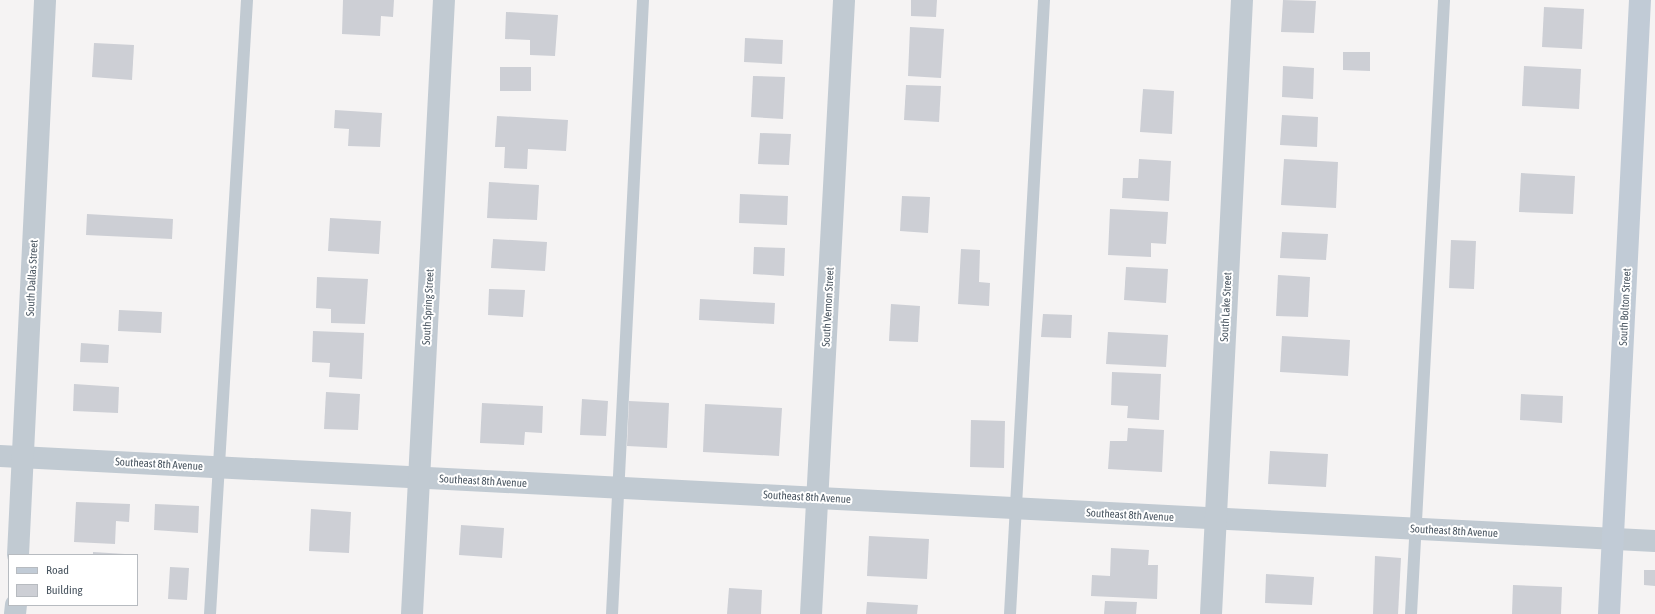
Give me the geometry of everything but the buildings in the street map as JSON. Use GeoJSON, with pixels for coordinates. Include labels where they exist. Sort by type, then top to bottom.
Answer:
{"type":"FeatureCollection","features":[{"type":"Feature","properties":{"kind":"main road","name":"South Bolton Street"},"geometry":{"type":"LineString","coordinates":[[1609,614],[1640,0]]}},
{"type":"Feature","properties":{"kind":"street","name":"South Dallas Street"},"geometry":{"type":"LineString","coordinates":[[18,554],[24,457],[45,0]]}},
{"type":"Feature","properties":{"kind":"street","name":"South Spring Street"},"geometry":{"type":"LineString","coordinates":[[412,614],[444,0]]}},
{"type":"Feature","properties":{"kind":"street","name":"South Vernon Street"},"geometry":{"type":"LineString","coordinates":[[811,614],[844,0]]}},
{"type":"Feature","properties":{"kind":"street","name":"South Lake Street"},"geometry":{"type":"LineString","coordinates":[[1211,614],[1242,0]]}},
{"type":"Feature","properties":{"kind":"street","name":"Southeast 8th Avenue"},"geometry":{"type":"LineString","coordinates":[[0,456],[1216,520],[1655,541]]}},
{"type":"Feature","properties":{"kind":"lane"},"geometry":{"type":"LineString","coordinates":[[210,614],[246,0]]}},
{"type":"Feature","properties":{"kind":"lane"},"geometry":{"type":"LineString","coordinates":[[612,614],[643,0]]}},
{"type":"Feature","properties":{"kind":"lane"},"geometry":{"type":"LineString","coordinates":[[1010,614],[1014,509],[1044,0]]}},
{"type":"Feature","properties":{"kind":"lane"},"geometry":{"type":"LineString","coordinates":[[1411,614],[1444,0]]}}]}
